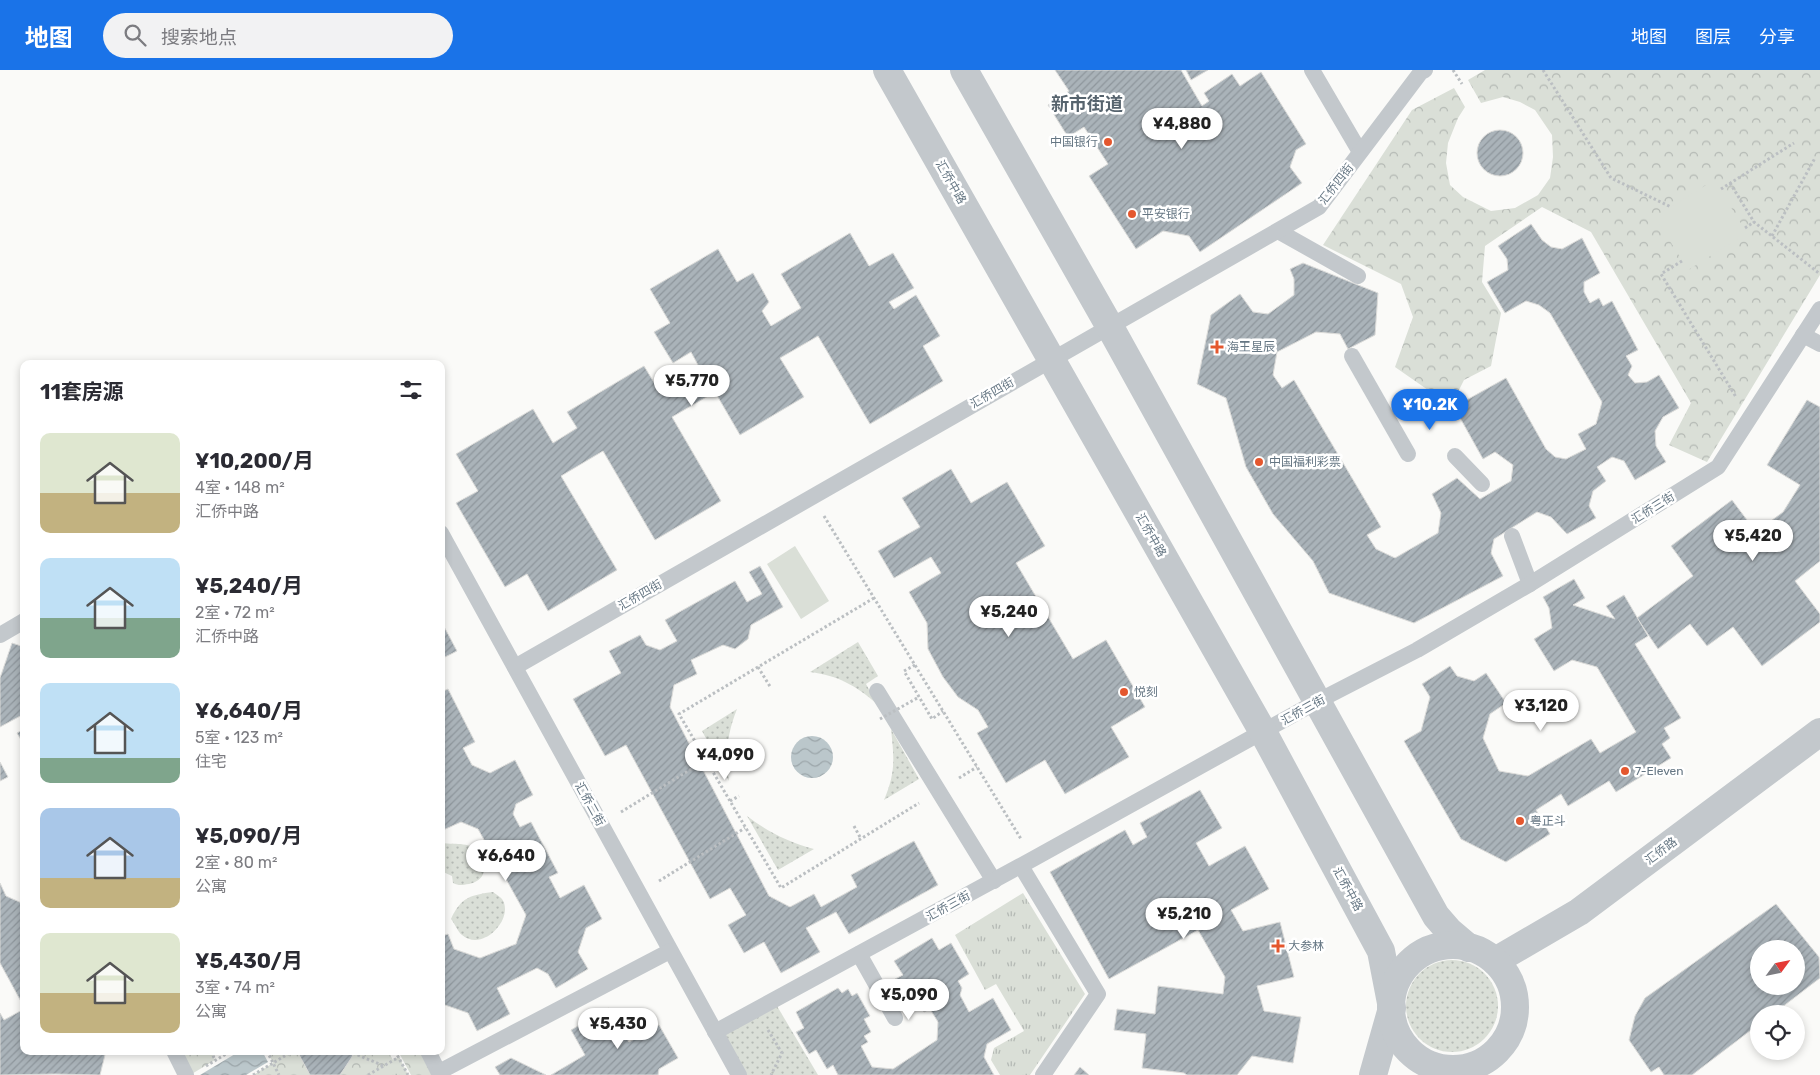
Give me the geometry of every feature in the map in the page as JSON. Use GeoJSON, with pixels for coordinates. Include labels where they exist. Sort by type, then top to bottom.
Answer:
{"type":"FeatureCollection","features":[{"type":"Feature","properties":{"kind":"street","name":"汇侨中路"},"geometry":{"type":"LineString","coordinates":[[887,70],[1263,732],[1381,951],[1392,1008]]}},
{"type":"Feature","properties":{"kind":"street"},"geometry":{"type":"LineString","coordinates":[[964,70],[1110,327],[1436,916],[1449,932],[1470,948]]}},
{"type":"Feature","properties":{"kind":"street","name":"汇侨路"},"geometry":{"type":"LineString","coordinates":[[1495,961],[1579,912],[1820,732]]}},
{"type":"Feature","properties":{"kind":"street"},"geometry":{"type":"LineString","coordinates":[[1373,1075],[1392,1008],[1396,982],[1402,969],[1419,954],[1441,945],[1470,948],[1482,952],[1495,961],[1505,973],[1514,995],[1514,1018],[1511,1029],[1500,1048],[1482,1062],[1459,1072],[1441,1069],[1423,1062],[1405,1048],[1395,1031],[1392,1008]]}},
{"type":"Feature","properties":{"kind":"lane"},"geometry":{"type":"LineString","coordinates":[[1312,70],[1360,152]]}},
{"type":"Feature","properties":{"kind":"lane","name":"汇侨四街"},"geometry":{"type":"LineString","coordinates":[[515,667],[1319,207],[1421,72],[1425,70]]}},
{"type":"Feature","properties":{"kind":"lane"},"geometry":{"type":"LineString","coordinates":[[1278,231],[1358,276]]}},
{"type":"Feature","properties":{"kind":"lane","name":"汇侨三街"},"geometry":{"type":"LineString","coordinates":[[715,1032],[1027,863],[1318,701],[1417,650],[1530,584],[1718,467],[1820,309]]}},
{"type":"Feature","properties":{"kind":"lane"},"geometry":{"type":"LineString","coordinates":[[1803,335],[1820,344]]}},
{"type":"Feature","properties":{"kind":"lane"},"geometry":{"type":"LineString","coordinates":[[1352,356],[1408,454]]}},
{"type":"Feature","properties":{"kind":"lane"},"geometry":{"type":"LineString","coordinates":[[1454,456],[1482,484]]}},
{"type":"Feature","properties":{"kind":"lane"},"geometry":{"type":"LineString","coordinates":[[1512,536],[1530,584]]}},
{"type":"Feature","properties":{"kind":"lane","name":"汇侨二街"},"geometry":{"type":"LineString","coordinates":[[445,540],[739,1075]]}},
{"type":"Feature","properties":{"kind":"lane"},"geometry":{"type":"LineString","coordinates":[[0,635],[20,623]]}},
{"type":"Feature","properties":{"kind":"lane"},"geometry":{"type":"LineString","coordinates":[[877,691],[994,881]]}},
{"type":"Feature","properties":{"kind":"lane"},"geometry":{"type":"LineString","coordinates":[[1027,863],[1098,994],[1043,1075]]}},
{"type":"Feature","properties":{"kind":"lane"},"geometry":{"type":"LineString","coordinates":[[430,1055],[439,1073],[670,951]]}},
{"type":"Feature","properties":{"kind":"lane"},"geometry":{"type":"LineString","coordinates":[[859,954],[895,1018]]}},
{"type":"Feature","properties":{"kind":"lane"},"geometry":{"type":"LineString","coordinates":[[177,1055],[192,1073]]}},
{"type":"Feature","properties":{"kind":"path"},"geometry":{"type":"LineString","coordinates":[[1453,70],[1462,84]]}},
{"type":"Feature","properties":{"kind":"path"},"geometry":{"type":"LineString","coordinates":[[1543,70],[1611,178],[1672,207]]}},
{"type":"Feature","properties":{"kind":"path"},"geometry":{"type":"LineString","coordinates":[[1720,189],[1794,143]]}},
{"type":"Feature","properties":{"kind":"path"},"geometry":{"type":"LineString","coordinates":[[1772,236],[1815,158]]}},
{"type":"Feature","properties":{"kind":"path"},"geometry":{"type":"LineString","coordinates":[[1730,183],[1754,222],[1820,274]]}},
{"type":"Feature","properties":{"kind":"path"},"geometry":{"type":"LineString","coordinates":[[1745,228],[1754,222]]}},
{"type":"Feature","properties":{"kind":"path"},"geometry":{"type":"LineString","coordinates":[[1682,261],[1660,274],[1750,419]]}},
{"type":"Feature","properties":{"kind":"path"},"geometry":{"type":"LineString","coordinates":[[812,496],[977,767],[1027,863]]}},
{"type":"Feature","properties":{"kind":"path"},"geometry":{"type":"LineString","coordinates":[[874,598],[679,714],[781,888],[977,767]]}},
{"type":"Feature","properties":{"kind":"path"},"geometry":{"type":"LineString","coordinates":[[914,665],[904,671],[932,719],[943,712]]}},
{"type":"Feature","properties":{"kind":"path"},"geometry":{"type":"LineString","coordinates":[[758,666],[771,688]]}},
{"type":"Feature","properties":{"kind":"path"},"geometry":{"type":"LineString","coordinates":[[880,719],[919,697]]}},
{"type":"Feature","properties":{"kind":"path"},"geometry":{"type":"LineString","coordinates":[[601,824],[706,760]]}},
{"type":"Feature","properties":{"kind":"path"},"geometry":{"type":"LineString","coordinates":[[730,801],[739,796]]}},
{"type":"Feature","properties":{"kind":"path"},"geometry":{"type":"LineString","coordinates":[[854,826],[861,839]]}},
{"type":"Feature","properties":{"kind":"path"},"geometry":{"type":"LineString","coordinates":[[639,893],[745,828]]}},
{"type":"Feature","properties":{"kind":"path"},"geometry":{"type":"LineString","coordinates":[[756,1010],[782,1053],[771,1075]]}},
{"type":"Feature","properties":{"kind":"path"},"geometry":{"type":"LineString","coordinates":[[213,1055],[215,1060]]}},
{"type":"Feature","properties":{"kind":"path"},"geometry":{"type":"LineString","coordinates":[[192,1073],[222,1055]]}},
{"type":"Feature","properties":{"kind":"path"},"geometry":{"type":"LineString","coordinates":[[269,1055],[279,1075]]}},
{"type":"Feature","properties":{"kind":"path"},"geometry":{"type":"LineString","coordinates":[[255,1074],[286,1055]]}},
{"type":"Feature","properties":{"kind":"path"},"geometry":{"type":"LineString","coordinates":[[358,1055],[384,1066]]}},
{"type":"Feature","properties":{"kind":"path"},"geometry":{"type":"LineString","coordinates":[[368,1075],[399,1057],[408,1075]]}},
{"type":"Feature","properties":{"kind":"green space"},"geometry":{"type":"Polygon","coordinates":[[[1485,70],[1820,70],[1820,275],[1707,462],[1669,445],[1691,403],[1591,232],[1542,207],[1485,246],[1482,282],[1501,313],[1491,366],[1464,380],[1451,406],[1395,367],[1413,317],[1401,284],[1323,245],[1412,110],[1454,88],[1465,107],[1458,118],[1448,143],[1446,163],[1450,185],[1463,197],[1491,211],[1515,208],[1538,195],[1550,178],[1553,157],[1552,135],[1535,110],[1520,102],[1503,97],[1481,103],[1468,80],[1485,70]]]}},
{"type":"Feature","properties":{"kind":"green space"},"geometry":{"type":"Polygon","coordinates":[[[1714,180],[1747,233],[1688,270],[1655,217],[1714,180]]]}},
{"type":"Feature","properties":{"kind":"green space"},"geometry":{"type":"Polygon","coordinates":[[[795,546],[829,601],[801,619],[767,564],[795,546]]]}},
{"type":"Feature","properties":{"kind":"green space"},"geometry":{"type":"Polygon","coordinates":[[[858,642],[878,676],[866,684],[877,704],[846,682],[810,672],[858,642]]]}},
{"type":"Feature","properties":{"kind":"green space"},"geometry":{"type":"Polygon","coordinates":[[[737,709],[728,745],[729,781],[702,731],[737,709]]]}},
{"type":"Feature","properties":{"kind":"green space"},"geometry":{"type":"Polygon","coordinates":[[[891,729],[919,779],[884,800],[891,781],[893,765],[891,729]]]}},
{"type":"Feature","properties":{"kind":"green space"},"geometry":{"type":"Polygon","coordinates":[[[747,816],[779,836],[814,849],[778,870],[747,816]]]}},
{"type":"Feature","properties":{"kind":"green space"},"geometry":{"type":"Polygon","coordinates":[[[445,843],[468,845],[483,854],[484,873],[479,880],[459,885],[453,883],[452,876],[445,873],[445,843]]]}},
{"type":"Feature","properties":{"kind":"green space"},"geometry":{"type":"Polygon","coordinates":[[[493,892],[502,899],[505,907],[501,923],[495,931],[479,940],[470,939],[462,935],[451,919],[459,906],[468,898],[493,892]]]}},
{"type":"Feature","properties":{"kind":"green space"},"geometry":{"type":"Polygon","coordinates":[[[1023,893],[1085,994],[1030,1075],[1000,1075],[991,1060],[994,1048],[1024,1031],[996,984],[985,990],[955,935],[1023,893]]]}},
{"type":"Feature","properties":{"kind":"green space"},"geometry":{"type":"Polygon","coordinates":[[[1452,960],[1470,964],[1484,974],[1494,988],[1498,1006],[1494,1024],[1484,1038],[1470,1048],[1452,1052],[1434,1048],[1420,1038],[1410,1024],[1406,1006],[1410,988],[1420,974],[1434,964],[1452,960]]]}},
{"type":"Feature","properties":{"kind":"green space"},"geometry":{"type":"Polygon","coordinates":[[[774,1001],[818,1075],[739,1075],[715,1032],[774,1001]]]}},
{"type":"Feature","properties":{"kind":"green space"},"geometry":{"type":"Polygon","coordinates":[[[177,1055],[213,1055],[215,1060],[190,1075],[177,1055]]]}},
{"type":"Feature","properties":{"kind":"green space"},"geometry":{"type":"Polygon","coordinates":[[[269,1055],[390,1055],[393,1060],[399,1057],[408,1075],[253,1075],[273,1063],[269,1055]]]}},
{"type":"Feature","properties":{"kind":"green space"},"geometry":{"type":"Polygon","coordinates":[[[400,1055],[430,1055],[440,1075],[411,1075],[400,1055]]]}},
{"type":"Feature","properties":{"kind":"green space"},"geometry":{"type":"Polygon","coordinates":[[[399,1057],[408,1075],[368,1075],[399,1057]]]}},
{"type":"Feature","properties":{"kind":"water"},"geometry":{"type":"Polygon","coordinates":[[[808,736],[816,736],[827,742],[833,757],[827,772],[816,778],[808,778],[797,772],[791,761],[791,753],[797,742],[808,736]]]}},
{"type":"Feature","properties":{"kind":"water"},"geometry":{"type":"Polygon","coordinates":[[[233,1055],[264,1055],[268,1062],[246,1075],[200,1075],[233,1055]]]}},
{"type":"Feature","properties":{"kind":"building"},"geometry":{"type":"Polygon","coordinates":[[[1055,70],[1181,70],[1202,106],[1209,101],[1204,93],[1232,74],[1240,86],[1261,72],[1306,144],[1296,150],[1290,167],[1302,183],[1200,252],[1189,236],[1163,231],[1136,249],[1089,176],[1108,164],[1084,127],[1068,137],[1048,105],[1069,91],[1055,70]]]}},
{"type":"Feature","properties":{"kind":"building"},"geometry":{"type":"Polygon","coordinates":[[[1186,70],[1208,70],[1191,80],[1186,70]]]}},
{"type":"Feature","properties":{"kind":"building"},"geometry":{"type":"Polygon","coordinates":[[[1496,130],[1504,130],[1513,134],[1519,140],[1523,153],[1519,166],[1513,172],[1504,176],[1496,176],[1487,172],[1481,166],[1477,157],[1477,149],[1481,140],[1487,134],[1496,130]]]}},
{"type":"Feature","properties":{"kind":"building"},"geometry":{"type":"Polygon","coordinates":[[[1531,224],[1542,240],[1551,247],[1562,249],[1582,238],[1600,273],[1584,282],[1584,292],[1590,303],[1599,298],[1603,306],[1612,301],[1638,350],[1626,356],[1632,366],[1628,375],[1635,383],[1647,382],[1659,375],[1679,408],[1663,417],[1655,431],[1656,446],[1666,462],[1635,480],[1624,461],[1612,457],[1597,467],[1606,481],[1593,491],[1589,506],[1596,518],[1567,534],[1551,517],[1537,512],[1494,539],[1491,553],[1503,576],[1414,623],[1329,593],[1313,561],[1273,514],[1246,467],[1226,398],[1197,384],[1211,315],[1240,294],[1253,312],[1268,314],[1294,295],[1294,279],[1290,269],[1303,263],[1378,293],[1375,335],[1348,349],[1340,334],[1316,332],[1277,352],[1273,375],[1282,388],[1294,380],[1381,527],[1367,535],[1376,549],[1395,558],[1438,533],[1441,513],[1432,494],[1457,478],[1480,499],[1511,481],[1513,465],[1495,452],[1483,459],[1454,407],[1506,378],[1546,449],[1555,457],[1566,459],[1586,449],[1578,434],[1596,424],[1602,402],[1550,313],[1539,305],[1526,301],[1505,313],[1487,282],[1508,270],[1507,259],[1498,246],[1531,224]]]}},
{"type":"Feature","properties":{"kind":"building"},"geometry":{"type":"Polygon","coordinates":[[[850,233],[869,266],[893,253],[914,288],[889,302],[894,309],[916,295],[940,336],[923,346],[943,381],[870,424],[818,336],[780,358],[804,397],[740,435],[715,392],[672,417],[721,501],[655,540],[603,451],[561,476],[617,570],[548,611],[527,574],[505,587],[456,503],[478,491],[456,454],[533,409],[553,443],[577,428],[567,412],[644,366],[658,389],[698,365],[691,352],[673,363],[654,332],[670,323],[650,289],[718,249],[737,282],[753,273],[769,302],[762,311],[771,326],[801,308],[781,274],[850,233]]]}},
{"type":"Feature","properties":{"kind":"building"},"geometry":{"type":"Polygon","coordinates":[[[1807,400],[1820,407],[1820,561],[1795,581],[1820,614],[1820,622],[1762,666],[1733,627],[1707,646],[1690,624],[1658,649],[1637,618],[1693,576],[1671,546],[1732,500],[1756,532],[1783,512],[1800,485],[1767,465],[1807,400]]]}},
{"type":"Feature","properties":{"kind":"building"},"geometry":{"type":"Polygon","coordinates":[[[951,469],[971,503],[1007,482],[1045,546],[1016,563],[1073,659],[1106,640],[1145,707],[1111,727],[1129,757],[1065,794],[1045,760],[1006,783],[977,733],[988,727],[978,710],[958,697],[943,677],[928,649],[927,623],[909,592],[941,573],[931,557],[894,578],[878,551],[920,527],[902,498],[951,469]]]}},
{"type":"Feature","properties":{"kind":"building"},"geometry":{"type":"Polygon","coordinates":[[[760,566],[783,607],[751,625],[748,639],[735,649],[723,645],[691,660],[697,674],[674,685],[670,707],[769,896],[790,907],[814,894],[821,907],[857,887],[851,875],[914,841],[938,885],[849,934],[836,912],[806,928],[820,952],[781,973],[764,942],[744,953],[728,925],[746,915],[730,888],[710,899],[626,745],[605,756],[573,699],[621,673],[609,651],[640,635],[646,645],[660,650],[677,641],[665,620],[735,581],[747,602],[762,594],[749,572],[760,566]]]}},
{"type":"Feature","properties":{"kind":"building"},"geometry":{"type":"Polygon","coordinates":[[[1574,579],[1585,598],[1573,605],[1615,619],[1606,606],[1624,595],[1648,636],[1635,644],[1681,718],[1664,728],[1670,738],[1662,744],[1671,758],[1616,792],[1609,781],[1568,806],[1561,794],[1536,810],[1550,834],[1506,862],[1461,839],[1404,741],[1421,731],[1430,697],[1422,684],[1450,666],[1457,676],[1474,681],[1486,673],[1506,703],[1490,714],[1483,738],[1499,771],[1528,776],[1591,739],[1600,753],[1636,732],[1597,667],[1572,660],[1554,671],[1534,639],[1552,628],[1549,608],[1543,597],[1574,579]]]}},
{"type":"Feature","properties":{"kind":"building"},"geometry":{"type":"Polygon","coordinates":[[[445,628],[457,651],[445,657],[445,628]]]}},
{"type":"Feature","properties":{"kind":"building"},"geometry":{"type":"Polygon","coordinates":[[[12,643],[20,646],[20,716],[0,727],[0,678],[12,643]]]}},
{"type":"Feature","properties":{"kind":"building"},"geometry":{"type":"Polygon","coordinates":[[[448,689],[475,742],[463,748],[472,765],[490,773],[515,760],[533,795],[516,804],[513,814],[520,827],[531,822],[558,873],[549,877],[560,898],[584,885],[602,919],[586,928],[578,952],[588,969],[556,988],[548,974],[537,968],[497,988],[510,1014],[477,1031],[468,1013],[445,1005],[445,935],[448,934],[454,949],[480,958],[516,944],[526,915],[478,829],[461,822],[445,829],[445,690],[448,689]]]}},
{"type":"Feature","properties":{"kind":"building"},"geometry":{"type":"Polygon","coordinates":[[[0,762],[8,777],[0,781],[0,762]]]}},
{"type":"Feature","properties":{"kind":"building"},"geometry":{"type":"Polygon","coordinates":[[[1200,790],[1222,828],[1196,843],[1209,866],[1245,846],[1269,889],[1231,910],[1243,931],[1280,922],[1294,977],[1257,986],[1264,1011],[1301,1017],[1293,1063],[1252,1056],[1237,1075],[1187,1075],[1184,1073],[1142,1068],[1146,1034],[1114,1030],[1117,1009],[1155,1014],[1158,986],[1223,994],[1225,977],[1198,930],[1109,979],[1050,872],[1125,830],[1133,845],[1147,837],[1140,823],[1200,790]]]}},
{"type":"Feature","properties":{"kind":"building"},"geometry":{"type":"Polygon","coordinates":[[[0,883],[6,896],[20,902],[20,1000],[0,963],[0,883]]]}},
{"type":"Feature","properties":{"kind":"building"},"geometry":{"type":"Polygon","coordinates":[[[1776,904],[1819,957],[1820,978],[1805,989],[1805,940],[1750,940],[1750,995],[1798,995],[1785,1005],[1750,1005],[1750,1031],[1692,1075],[1664,1075],[1659,1067],[1651,1072],[1629,1040],[1635,1016],[1645,998],[1776,904]]]}},
{"type":"Feature","properties":{"kind":"building"},"geometry":{"type":"Polygon","coordinates":[[[932,938],[939,950],[951,943],[969,974],[958,981],[962,988],[960,995],[969,1012],[993,998],[1011,1030],[987,1044],[984,1057],[994,1075],[838,1075],[833,1065],[827,1069],[816,1050],[809,1054],[796,1032],[804,1028],[796,1012],[838,988],[842,993],[848,989],[852,996],[857,993],[870,1016],[864,1019],[871,1032],[864,1036],[868,1042],[861,1046],[872,1067],[893,1069],[937,1040],[938,1022],[930,1009],[924,1012],[912,993],[906,996],[895,979],[903,975],[894,961],[932,938]]]}},
{"type":"Feature","properties":{"kind":"building"},"geometry":{"type":"Polygon","coordinates":[[[609,1008],[629,1042],[659,1025],[678,1058],[659,1069],[658,1075],[551,1075],[585,1055],[571,1030],[609,1008]]]}},
{"type":"Feature","properties":{"kind":"building"},"geometry":{"type":"Polygon","coordinates":[[[20,1011],[20,1055],[105,1055],[100,1075],[0,1075],[0,1013],[4,1020],[20,1011]]]}},
{"type":"Feature","properties":{"kind":"building"},"geometry":{"type":"Polygon","coordinates":[[[299,1055],[353,1055],[340,1075],[310,1075],[299,1055]]]}},
{"type":"Feature","properties":{"kind":"building"},"geometry":{"type":"Polygon","coordinates":[[[511,1058],[546,1075],[500,1075],[495,1067],[511,1058]]]}},
{"type":"Feature","properties":{"kind":"building"},"geometry":{"type":"Polygon","coordinates":[[[1080,1067],[1089,1075],[1074,1075],[1080,1067]]]}},
{"type":"Feature","properties":{"kind":"place","name":"中国银行"},"geometry":{"type":"Point","coordinates":[1108,142]}},
{"type":"Feature","properties":{"kind":"place","name":"平安银行"},"geometry":{"type":"Point","coordinates":[1132,214]}},
{"type":"Feature","properties":{"kind":"place","name":"海王星辰"},"geometry":{"type":"Point","coordinates":[1217,347]}},
{"type":"Feature","properties":{"kind":"place","name":"中国福利彩票"},"geometry":{"type":"Point","coordinates":[1259,462]}},
{"type":"Feature","properties":{"kind":"place","name":"悦刻"},"geometry":{"type":"Point","coordinates":[1124,692]}},
{"type":"Feature","properties":{"kind":"place","name":"7-Eleven"},"geometry":{"type":"Point","coordinates":[1625,771]}},
{"type":"Feature","properties":{"kind":"place","name":"粤正斗"},"geometry":{"type":"Point","coordinates":[1520,821]}},
{"type":"Feature","properties":{"kind":"place","name":"大参林"},"geometry":{"type":"Point","coordinates":[1278,946]}},
{"type":"Feature","properties":{"kind":"district","name":"新市街道"},"geometry":{"type":"Point","coordinates":[1087,104]}}]}
